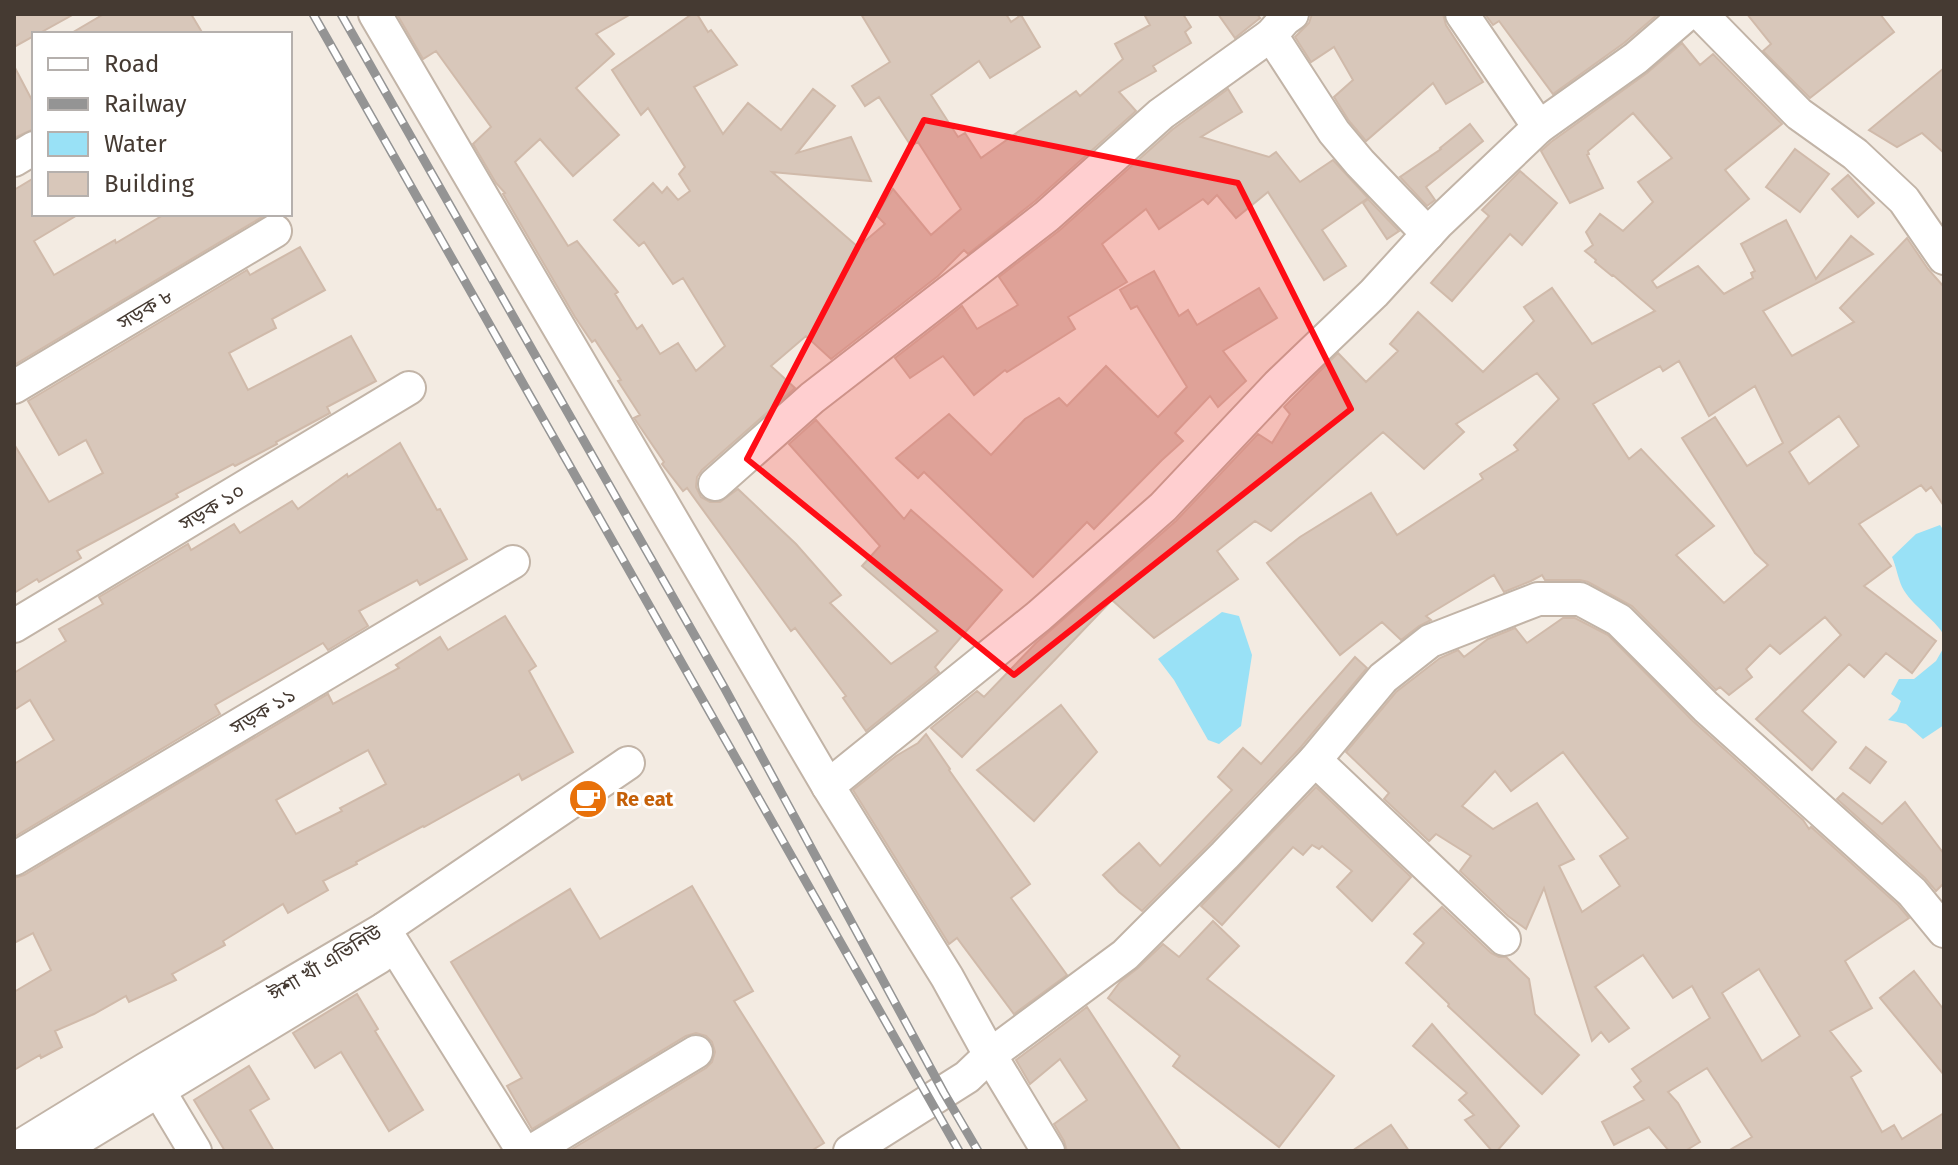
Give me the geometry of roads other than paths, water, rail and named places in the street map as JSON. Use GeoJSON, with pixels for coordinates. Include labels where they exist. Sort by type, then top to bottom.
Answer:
{"type":"FeatureCollection","features":[{"type":"Feature","properties":{"kind":"street"},"geometry":{"type":"LineString","coordinates":[[375,14],[828,786],[947,977],[1048,1151]]}},
{"type":"Feature","properties":{"kind":"street"},"geometry":{"type":"LineString","coordinates":[[1462,14],[1539,127]]}},
{"type":"Feature","properties":{"kind":"street"},"geometry":{"type":"LineString","coordinates":[[828,786],[1039,616],[1163,507],[1278,385],[1539,127],[1636,58],[1687,14]]}},
{"type":"Feature","properties":{"kind":"street"},"geometry":{"type":"LineString","coordinates":[[1701,14],[1799,114],[1855,154],[1904,200],[1944,257]]}},
{"type":"Feature","properties":{"kind":"street"},"geometry":{"type":"LineString","coordinates":[[715,484],[812,398],[1047,216],[1161,114],[1282,24],[1334,132],[1428,234]]}},
{"type":"Feature","properties":{"kind":"street"},"geometry":{"type":"LineString","coordinates":[[14,160],[32,149]]}},
{"type":"Feature","properties":{"kind":"street","name":"সড়ক ৮"},"geometry":{"type":"LineString","coordinates":[[14,387],[275,231]]}},
{"type":"Feature","properties":{"kind":"street","name":"সড়ক ১০"},"geometry":{"type":"LineString","coordinates":[[14,626],[409,388]]}},
{"type":"Feature","properties":{"kind":"street","name":"সড়ক ১১"},"geometry":{"type":"LineString","coordinates":[[14,859],[513,562]]}},
{"type":"Feature","properties":{"kind":"street"},"geometry":{"type":"LineString","coordinates":[[850,1151],[967,1077],[990,1055],[1125,955],[1315,760],[1383,678],[1430,641],[1538,599],[1580,599],[1619,620],[1706,707],[1912,892],[1944,931]]}},
{"type":"Feature","properties":{"kind":"street"},"geometry":{"type":"LineString","coordinates":[[1315,760],[1504,939]]}},
{"type":"Feature","properties":{"kind":"street","name":"ঈশা খাঁ এভিনিউ"},"geometry":{"type":"LineString","coordinates":[[153,1080],[390,938],[628,763]]}},
{"type":"Feature","properties":{"kind":"street"},"geometry":{"type":"LineString","coordinates":[[390,938],[523,1151]]}},
{"type":"Feature","properties":{"kind":"street"},"geometry":{"type":"LineString","coordinates":[[532,1151],[696,1052]]}},
{"type":"Feature","properties":{"kind":"street"},"geometry":{"type":"LineString","coordinates":[[14,1150],[153,1080]]}},
{"type":"Feature","properties":{"kind":"street"},"geometry":{"type":"LineString","coordinates":[[59,1151],[153,1080]]}},
{"type":"Feature","properties":{"kind":"street"},"geometry":{"type":"LineString","coordinates":[[153,1080],[195,1151]]}},
{"type":"Feature","properties":{"kind":"water"},"geometry":{"type":"Polygon","coordinates":[[[1940,525],[1944,531],[1944,635],[1906,594],[1892,557],[1916,534],[1940,525]]]}},
{"type":"Feature","properties":{"kind":"water"},"geometry":{"type":"Polygon","coordinates":[[[1222,612],[1239,616],[1252,655],[1241,726],[1219,744],[1208,740],[1174,680],[1158,659],[1222,612]]]}},
{"type":"Feature","properties":{"kind":"water"},"geometry":{"type":"Polygon","coordinates":[[[1944,647],[1944,725],[1923,739],[1906,724],[1888,720],[1901,701],[1891,694],[1899,679],[1914,679],[1936,661],[1944,647]]]}},
{"type":"Feature","properties":{"kind":"railway"},"geometry":{"type":"LineString","coordinates":[[313,14],[959,1151]]}},
{"type":"Feature","properties":{"kind":"railway"},"geometry":{"type":"LineString","coordinates":[[341,14],[724,687],[978,1151]]}},
{"type":"Feature","properties":{"kind":"place","name":"Re eat"},"geometry":{"type":"Point","coordinates":[588,799]}}]}
